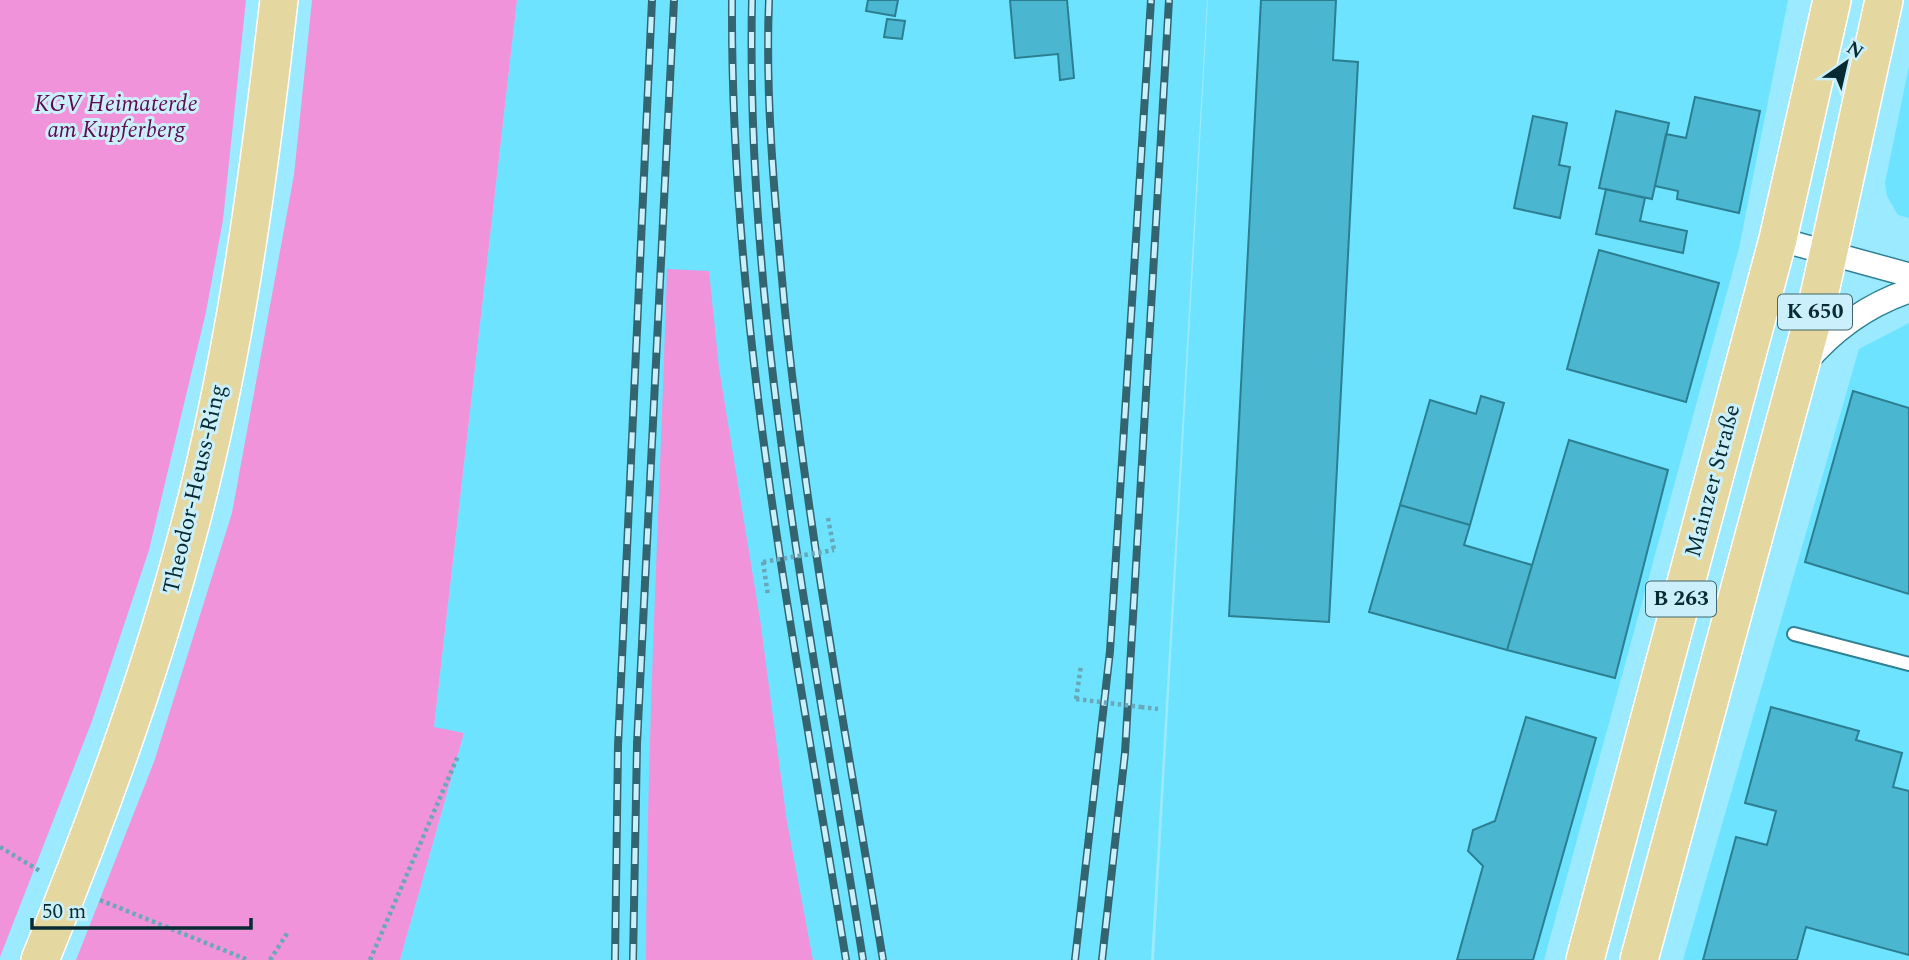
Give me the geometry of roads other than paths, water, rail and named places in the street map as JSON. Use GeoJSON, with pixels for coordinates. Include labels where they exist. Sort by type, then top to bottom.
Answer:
{"type":"FeatureCollection","features":[{"type":"Feature","properties":{"kind":"main road","name":"Theodor-Heuss-Ring"},"geometry":{"type":"LineString","coordinates":[[40,960],[113,772],[152,658],[184,549],[227,353],[246,244],[279,0]]}},
{"type":"Feature","properties":{"kind":"main road","name":"Mainzer Straße"},"geometry":{"type":"LineString","coordinates":[[1585,960],[1778,239],[1832,0]]}},
{"type":"Feature","properties":{"kind":"main road"},"geometry":{"type":"LineString","coordinates":[[1829,252],[1884,0]]}},
{"type":"Feature","properties":{"kind":"main road","name":"K 650"},"geometry":{"type":"LineString","coordinates":[[1799,371],[1829,252]]}},
{"type":"Feature","properties":{"kind":"main road","name":"B 263"},"geometry":{"type":"LineString","coordinates":[[1639,960],[1708,697],[1799,371]]}},
{"type":"Feature","properties":{"kind":"main road"},"geometry":{"type":"LineString","coordinates":[[1658,685],[1671,674],[1688,673],[1702,681],[1708,697]]}},
{"type":"Feature","properties":{"kind":"street"},"geometry":{"type":"LineString","coordinates":[[1778,239],[1909,275]]}},
{"type":"Feature","properties":{"kind":"street"},"geometry":{"type":"LineString","coordinates":[[1799,371],[1821,345],[1847,322],[1876,304],[1909,290]]}},
{"type":"Feature","properties":{"kind":"lane"},"geometry":{"type":"LineString","coordinates":[[1794,634],[1909,664]]}},
{"type":"Feature","properties":{"kind":"railway"},"geometry":{"type":"LineString","coordinates":[[615,960],[618,746],[652,0]]}},
{"type":"Feature","properties":{"kind":"railway"},"geometry":{"type":"LineString","coordinates":[[633,960],[637,744],[674,0]]}},
{"type":"Feature","properties":{"kind":"railway"},"geometry":{"type":"LineString","coordinates":[[732,0],[734,121],[754,362],[787,602],[846,960]]}},
{"type":"Feature","properties":{"kind":"railway"},"geometry":{"type":"LineString","coordinates":[[752,0],[753,119],[771,360],[805,602],[863,960]]}},
{"type":"Feature","properties":{"kind":"railway"},"geometry":{"type":"LineString","coordinates":[[769,0],[768,75],[772,150],[793,384],[828,631],[883,960]]}},
{"type":"Feature","properties":{"kind":"railway"},"geometry":{"type":"LineString","coordinates":[[1075,960],[1110,651],[1151,0]]}},
{"type":"Feature","properties":{"kind":"railway"},"geometry":{"type":"LineString","coordinates":[[1102,960],[1125,753],[1169,0]]}},
{"type":"Feature","properties":{"kind":"park label","name":"KGV Heimaterde am Kupferberg"},"geometry":{"type":"Point","coordinates":[116,117]}}]}
